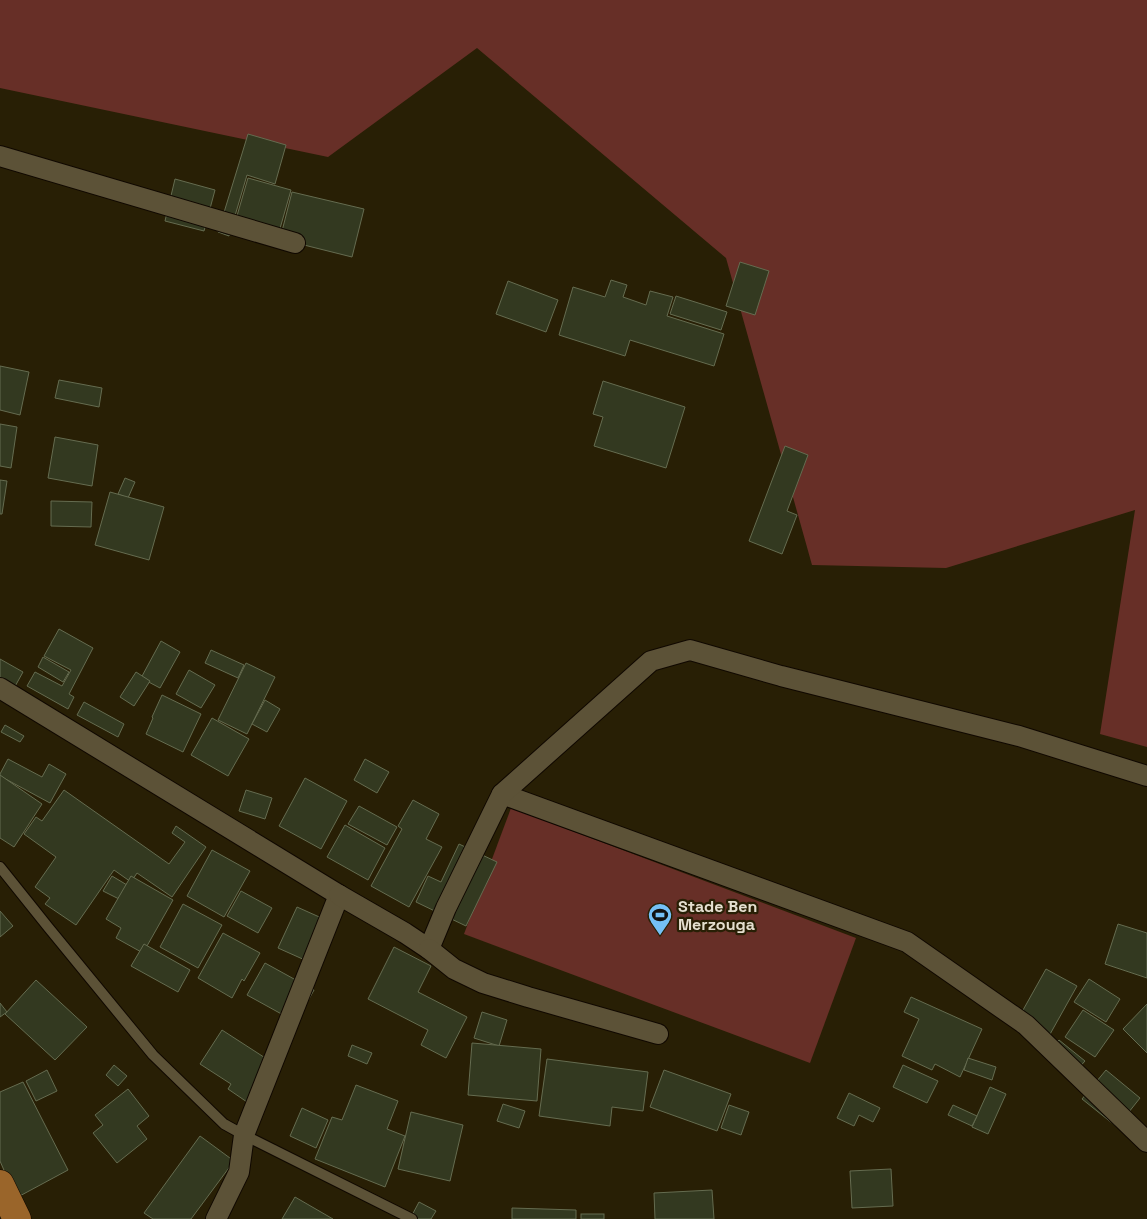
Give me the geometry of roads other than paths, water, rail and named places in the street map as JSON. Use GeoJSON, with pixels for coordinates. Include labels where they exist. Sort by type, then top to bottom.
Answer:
{"type":"FeatureCollection","features":[{"type":"Feature","properties":{"kind":"main road"},"geometry":{"type":"LineString","coordinates":[[0,1184],[17,1219]]}},
{"type":"Feature","properties":{"kind":"street"},"geometry":{"type":"LineString","coordinates":[[0,156],[295,243]]}},
{"type":"Feature","properties":{"kind":"street"},"geometry":{"type":"LineString","coordinates":[[429,949],[446,908],[502,794],[651,661],[690,650],[790,678],[1019,736],[1147,776]]}},
{"type":"Feature","properties":{"kind":"street"},"geometry":{"type":"LineString","coordinates":[[0,688],[339,895],[405,933],[454,969],[482,983],[658,1034]]}},
{"type":"Feature","properties":{"kind":"street"},"geometry":{"type":"LineString","coordinates":[[502,794],[907,942],[1026,1025],[1147,1142]]}},
{"type":"Feature","properties":{"kind":"street"},"geometry":{"type":"LineString","coordinates":[[216,1219],[239,1172],[244,1135],[339,895]]}},
{"type":"Feature","properties":{"kind":"lane"},"geometry":{"type":"LineString","coordinates":[[0,867],[153,1055],[224,1124],[412,1219]]}},
{"type":"Feature","properties":{"kind":"place","name":"Stade Ben Merzouga"},"geometry":{"type":"Point","coordinates":[660,936]}}]}
